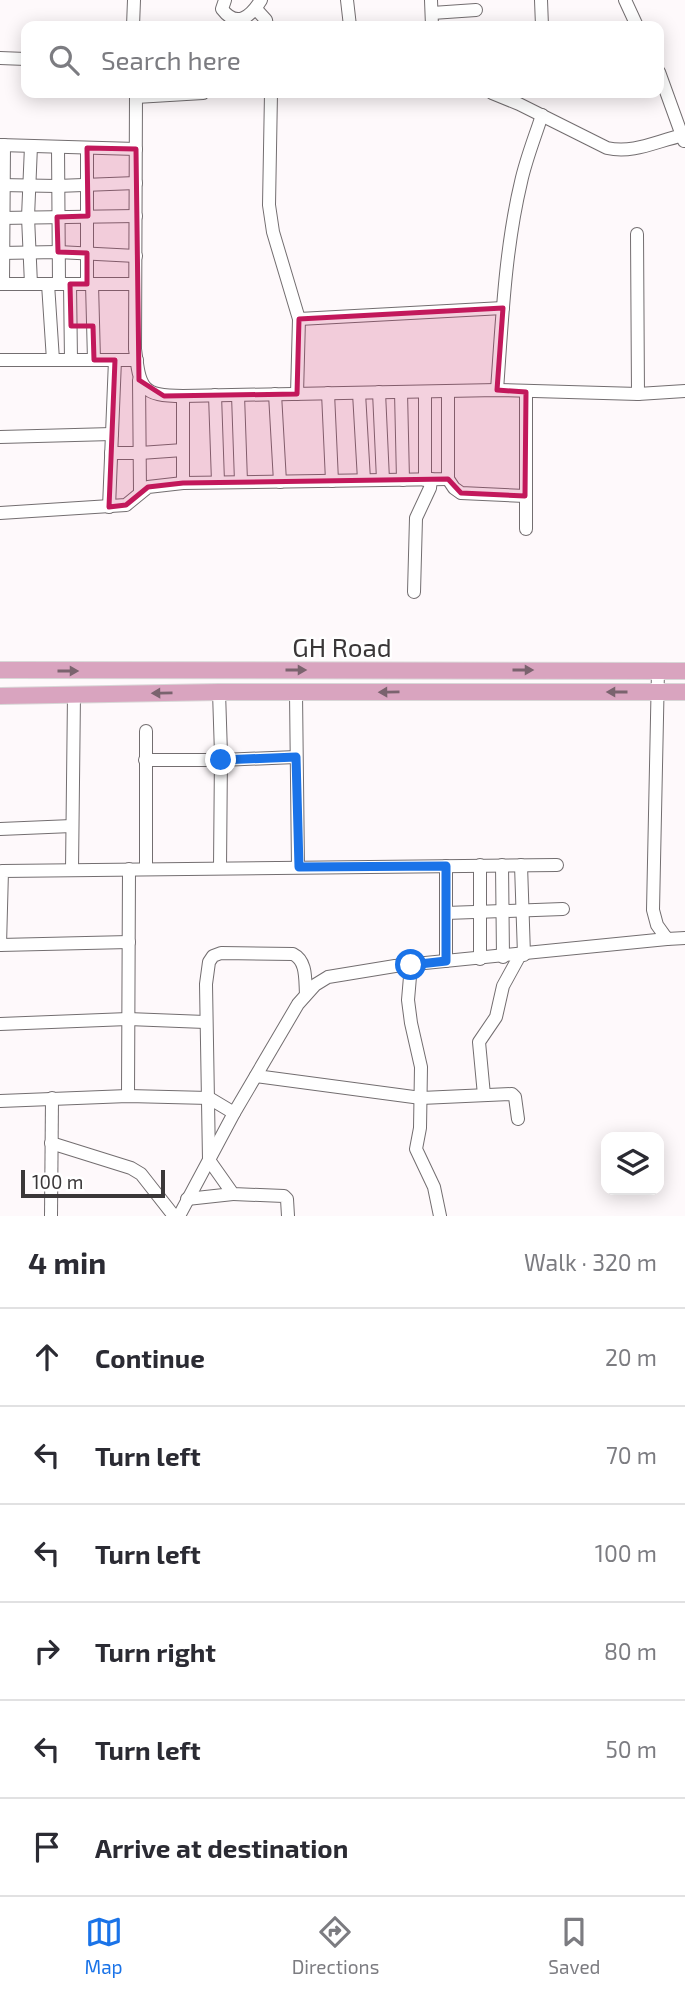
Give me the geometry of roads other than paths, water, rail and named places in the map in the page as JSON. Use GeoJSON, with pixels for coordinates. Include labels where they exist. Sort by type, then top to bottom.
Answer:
{"type":"FeatureCollection","features":[{"type":"Feature","properties":{"kind":"main road","name":"GH Road"},"geometry":{"type":"LineString","coordinates":[[0,670],[685,671]]}},
{"type":"Feature","properties":{"kind":"main road","name":"GH Road"},"geometry":{"type":"LineString","coordinates":[[0,696],[219,692],[685,692]]}},
{"type":"Feature","properties":{"kind":"street"},"geometry":{"type":"LineString","coordinates":[[133,21],[134,0]]}},
{"type":"Feature","properties":{"kind":"street"},"geometry":{"type":"LineString","coordinates":[[225,0],[222,9],[233,18],[249,17],[259,4],[266,21]]}},
{"type":"Feature","properties":{"kind":"street"},"geometry":{"type":"LineString","coordinates":[[347,0],[349,21]]}},
{"type":"Feature","properties":{"kind":"street"},"geometry":{"type":"LineString","coordinates":[[541,0],[542,21]]}},
{"type":"Feature","properties":{"kind":"street"},"geometry":{"type":"LineString","coordinates":[[625,0],[635,21]]}},
{"type":"Feature","properties":{"kind":"street"},"geometry":{"type":"LineString","coordinates":[[432,13],[476,10]]}},
{"type":"Feature","properties":{"kind":"street"},"geometry":{"type":"LineString","coordinates":[[0,58],[21,59]]}},
{"type":"Feature","properties":{"kind":"street"},"geometry":{"type":"LineString","coordinates":[[521,98],[542,116],[607,148],[622,151],[684,137],[664,84]]}},
{"type":"Feature","properties":{"kind":"street"},"geometry":{"type":"LineString","coordinates":[[0,513],[126,505],[134,501],[140,491],[135,284],[136,98]]}},
{"type":"Feature","properties":{"kind":"street"},"geometry":{"type":"LineString","coordinates":[[271,98],[270,219],[299,319],[297,394]]}},
{"type":"Feature","properties":{"kind":"street"},"geometry":{"type":"LineString","coordinates":[[497,390],[503,308],[521,180],[542,116]]}},
{"type":"Feature","properties":{"kind":"street"},"geometry":{"type":"LineString","coordinates":[[135,284],[2,284],[2,145],[136,149]]}},
{"type":"Feature","properties":{"kind":"street"},"geometry":{"type":"LineString","coordinates":[[31,146],[28,217],[31,284]]}},
{"type":"Feature","properties":{"kind":"street"},"geometry":{"type":"LineString","coordinates":[[52,360],[51,326],[59,284],[58,147]]}},
{"type":"Feature","properties":{"kind":"street"},"geometry":{"type":"LineString","coordinates":[[88,148],[87,253],[94,360]]}},
{"type":"Feature","properties":{"kind":"street"},"geometry":{"type":"LineString","coordinates":[[2,185],[136,183]]}},
{"type":"Feature","properties":{"kind":"street"},"geometry":{"type":"LineString","coordinates":[[2,218],[136,216]]}},
{"type":"Feature","properties":{"kind":"street"},"geometry":{"type":"LineString","coordinates":[[637,234],[638,394]]}},
{"type":"Feature","properties":{"kind":"street"},"geometry":{"type":"LineString","coordinates":[[2,253],[58,252],[136,256]]}},
{"type":"Feature","properties":{"kind":"street"},"geometry":{"type":"LineString","coordinates":[[59,284],[71,326],[71,360]]}},
{"type":"Feature","properties":{"kind":"street"},"geometry":{"type":"LineString","coordinates":[[299,319],[503,308]]}},
{"type":"Feature","properties":{"kind":"street"},"geometry":{"type":"LineString","coordinates":[[51,326],[93,326]]}},
{"type":"Feature","properties":{"kind":"street"},"geometry":{"type":"LineString","coordinates":[[0,360],[137,360]]}},
{"type":"Feature","properties":{"kind":"street"},"geometry":{"type":"LineString","coordinates":[[109,507],[115,360]]}},
{"type":"Feature","properties":{"kind":"street"},"geometry":{"type":"LineString","coordinates":[[139,380],[146,389],[163,396],[497,390],[638,394],[685,391]]}},
{"type":"Feature","properties":{"kind":"street"},"geometry":{"type":"LineString","coordinates":[[379,392],[383,480]]}},
{"type":"Feature","properties":{"kind":"street"},"geometry":{"type":"LineString","coordinates":[[401,392],[402,480]]}},
{"type":"Feature","properties":{"kind":"street"},"geometry":{"type":"LineString","coordinates":[[414,592],[416,518],[430,488],[425,392]]}},
{"type":"Feature","properties":{"kind":"street"},"geometry":{"type":"LineString","coordinates":[[448,392],[448,479],[454,488],[461,493],[525,496]]}},
{"type":"Feature","properties":{"kind":"street"},"geometry":{"type":"LineString","coordinates":[[526,392],[526,529]]}},
{"type":"Feature","properties":{"kind":"street"},"geometry":{"type":"LineString","coordinates":[[328,393],[332,481]]}},
{"type":"Feature","properties":{"kind":"street"},"geometry":{"type":"LineString","coordinates":[[359,393],[364,480]]}},
{"type":"Feature","properties":{"kind":"street"},"geometry":{"type":"LineString","coordinates":[[275,394],[280,482]]}},
{"type":"Feature","properties":{"kind":"street"},"geometry":{"type":"LineString","coordinates":[[238,395],[241,482]]}},
{"type":"Feature","properties":{"kind":"street"},"geometry":{"type":"LineString","coordinates":[[183,483],[184,396]]}},
{"type":"Feature","properties":{"kind":"street"},"geometry":{"type":"LineString","coordinates":[[215,396],[218,482]]}},
{"type":"Feature","properties":{"kind":"street"},"geometry":{"type":"LineString","coordinates":[[0,437],[112,434]]}},
{"type":"Feature","properties":{"kind":"street"},"geometry":{"type":"LineString","coordinates":[[111,453],[183,450]]}},
{"type":"Feature","properties":{"kind":"street"},"geometry":{"type":"LineString","coordinates":[[140,491],[148,487],[183,483],[448,479]]}},
{"type":"Feature","properties":{"kind":"street"},"geometry":{"type":"LineString","coordinates":[[658,670],[653,910],[657,925],[667,939]]}},
{"type":"Feature","properties":{"kind":"street"},"geometry":{"type":"LineString","coordinates":[[219,692],[220,868]]}},
{"type":"Feature","properties":{"kind":"street"},"geometry":{"type":"LineString","coordinates":[[296,693],[299,867]]}},
{"type":"Feature","properties":{"kind":"street"},"geometry":{"type":"LineString","coordinates":[[72,870],[74,694]]}},
{"type":"Feature","properties":{"kind":"street"},"geometry":{"type":"LineString","coordinates":[[146,731],[146,869]]}},
{"type":"Feature","properties":{"kind":"street"},"geometry":{"type":"LineString","coordinates":[[145,760],[296,757]]}},
{"type":"Feature","properties":{"kind":"street"},"geometry":{"type":"LineString","coordinates":[[0,829],[72,826]]}},
{"type":"Feature","properties":{"kind":"street"},"geometry":{"type":"LineString","coordinates":[[480,865],[480,958]]}},
{"type":"Feature","properties":{"kind":"street"},"geometry":{"type":"LineString","coordinates":[[502,865],[503,957]]}},
{"type":"Feature","properties":{"kind":"street"},"geometry":{"type":"LineString","coordinates":[[484,1095],[479,1042],[496,1017],[503,986],[522,955],[521,865]]}},
{"type":"Feature","properties":{"kind":"street"},"geometry":{"type":"LineString","coordinates":[[129,942],[0,945],[2,871],[557,865]]}},
{"type":"Feature","properties":{"kind":"street"},"geometry":{"type":"LineString","coordinates":[[446,866],[446,961]]}},
{"type":"Feature","properties":{"kind":"street"},"geometry":{"type":"LineString","coordinates":[[128,1096],[129,869]]}},
{"type":"Feature","properties":{"kind":"street"},"geometry":{"type":"LineString","coordinates":[[446,913],[563,909]]}},
{"type":"Feature","properties":{"kind":"street"},"geometry":{"type":"LineString","coordinates":[[51,1143],[131,1168],[141,1174],[177,1216],[298,1003],[328,977],[446,961],[685,938]]}},
{"type":"Feature","properties":{"kind":"street"},"geometry":{"type":"LineString","coordinates":[[233,1194],[209,1160],[205,1023],[209,962],[213,956],[221,953],[293,954],[303,963],[306,994]]}},
{"type":"Feature","properties":{"kind":"street"},"geometry":{"type":"LineString","coordinates":[[411,965],[408,1000],[421,1067],[420,1128],[416,1149],[434,1187],[440,1216]]}},
{"type":"Feature","properties":{"kind":"street"},"geometry":{"type":"LineString","coordinates":[[0,1024],[128,1019],[205,1023]]}},
{"type":"Feature","properties":{"kind":"street"},"geometry":{"type":"LineString","coordinates":[[256,1076],[421,1098],[514,1095],[518,1119]]}},
{"type":"Feature","properties":{"kind":"street"},"geometry":{"type":"LineString","coordinates":[[0,1101],[128,1096],[209,1098],[234,1113]]}},
{"type":"Feature","properties":{"kind":"street"},"geometry":{"type":"LineString","coordinates":[[51,1216],[52,1098]]}},
{"type":"Feature","properties":{"kind":"street"},"geometry":{"type":"LineString","coordinates":[[187,1199],[233,1194],[284,1196],[287,1199],[288,1216]]}}]}
